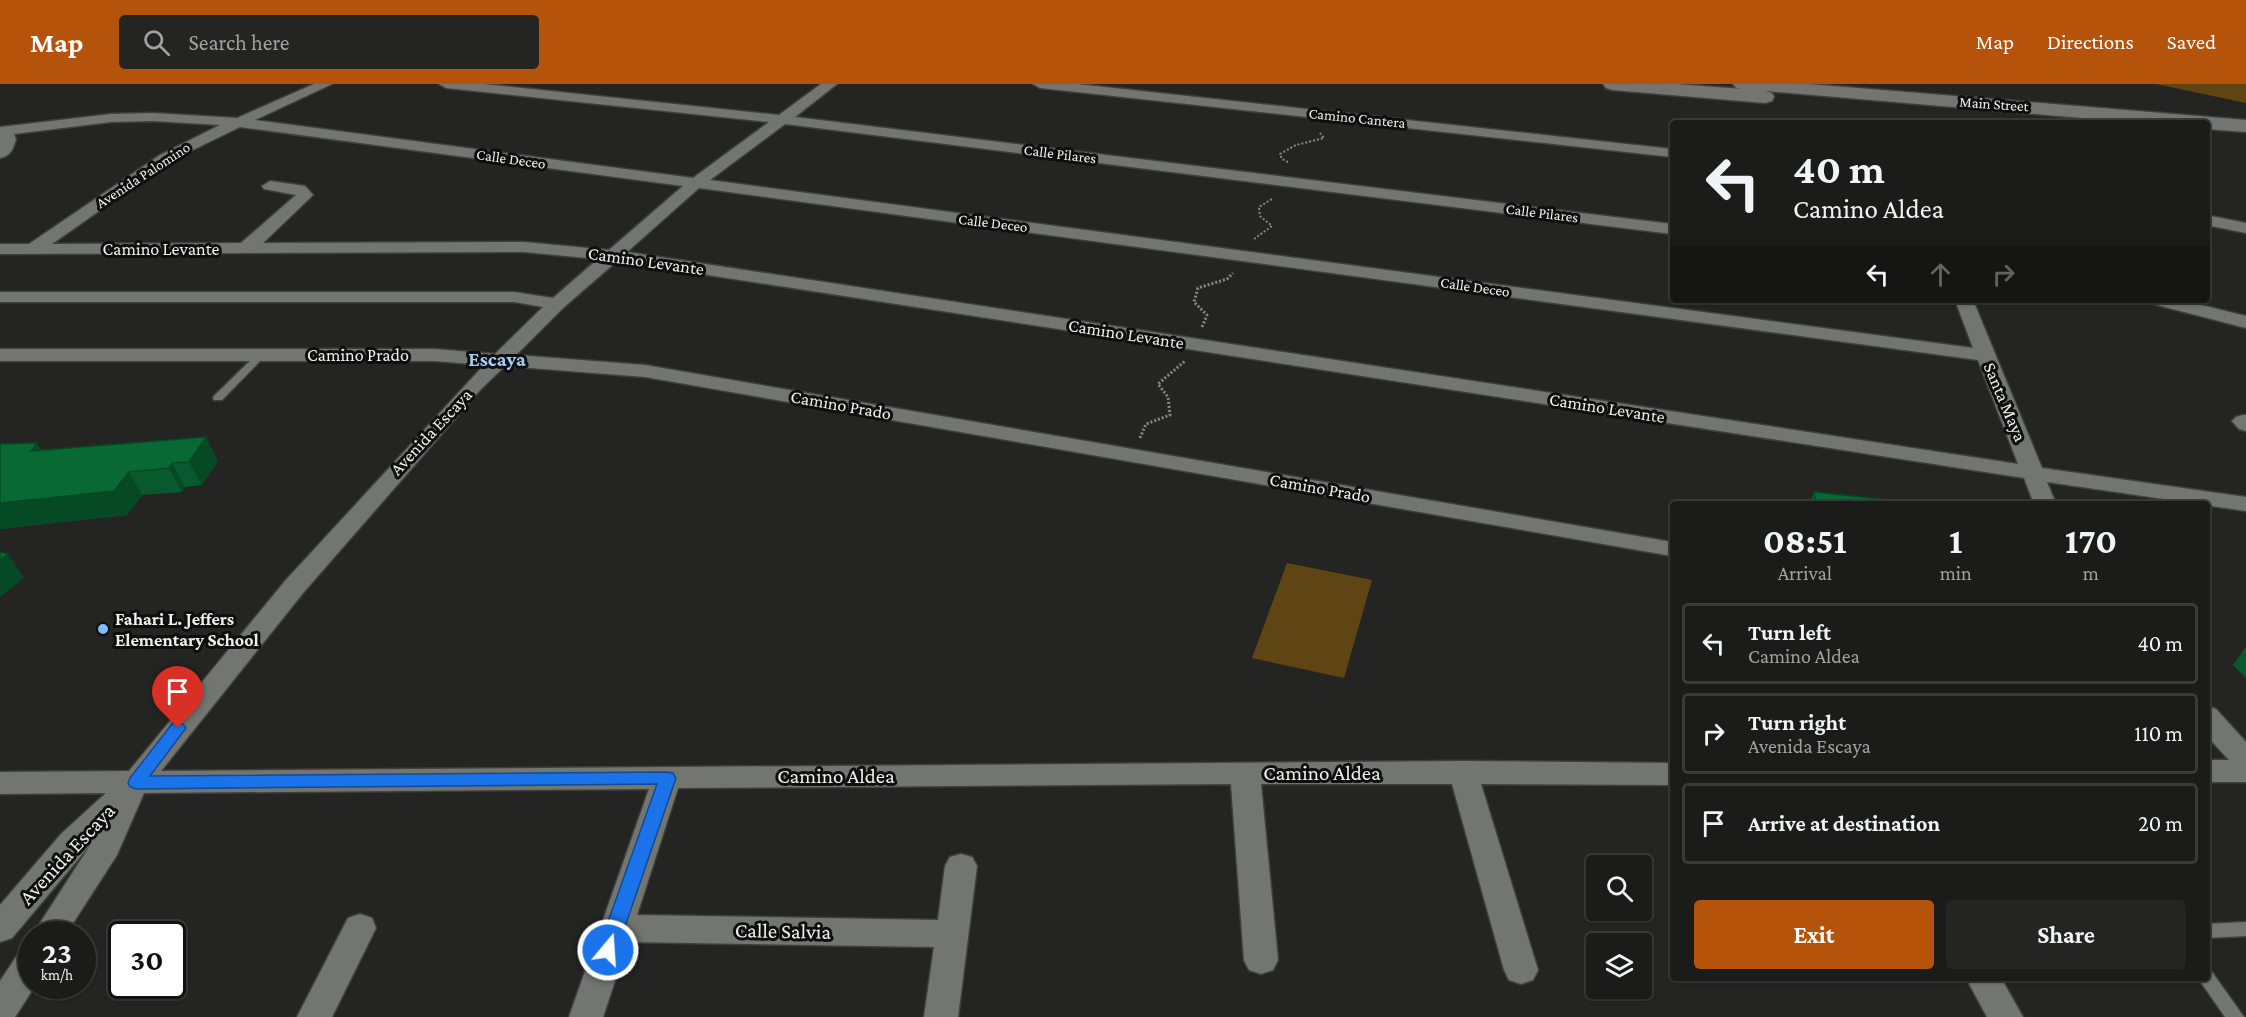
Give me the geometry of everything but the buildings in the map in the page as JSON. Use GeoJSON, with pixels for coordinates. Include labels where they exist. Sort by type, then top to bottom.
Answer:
{"type":"FeatureCollection","features":[{"type":"Feature","properties":{"kind":"main road","name":"Main Street"},"geometry":{"type":"LineString","coordinates":[[1612,84],[2053,120]]}},
{"type":"Feature","properties":{"kind":"main road","name":"Main Street"},"geometry":{"type":"LineString","coordinates":[[1742,84],[2174,120]]}},
{"type":"Feature","properties":{"kind":"main road","name":"Main Street"},"geometry":{"type":"LineString","coordinates":[[2210,123],[2246,126]]}},
{"type":"Feature","properties":{"kind":"main road"},"geometry":{"type":"LineString","coordinates":[[2210,134],[2246,138]]}},
{"type":"Feature","properties":{"kind":"street","name":"Avenida Palomino"},"geometry":{"type":"LineString","coordinates":[[33,249],[165,158],[326,84]]}},
{"type":"Feature","properties":{"kind":"street","name":"Calle Pilares"},"geometry":{"type":"LineString","coordinates":[[446,84],[779,119],[1670,229]]}},
{"type":"Feature","properties":{"kind":"street","name":"Avenida Escaya"},"geometry":{"type":"LineString","coordinates":[[0,928],[72,843],[136,783],[178,728],[301,579],[423,440],[501,359],[557,304],[695,184],[779,119],[830,84]]}},
{"type":"Feature","properties":{"kind":"street","name":"Camino Cantera"},"geometry":{"type":"LineString","coordinates":[[1041,84],[1670,153]]}},
{"type":"Feature","properties":{"kind":"street","name":"Calle Deceo"},"geometry":{"type":"LineString","coordinates":[[3,131],[111,118],[153,117],[238,123],[1243,255],[1985,356]]}},
{"type":"Feature","properties":{"kind":"street"},"geometry":{"type":"LineString","coordinates":[[0,154],[6,149],[9,139],[3,131]]}},
{"type":"Feature","properties":{"kind":"street"},"geometry":{"type":"LineString","coordinates":[[244,249],[264,234],[305,195],[299,189],[270,186]]}},
{"type":"Feature","properties":{"kind":"street"},"geometry":{"type":"LineString","coordinates":[[2210,221],[2246,228]]}},
{"type":"Feature","properties":{"kind":"street","name":"Camino Levante"},"geometry":{"type":"LineString","coordinates":[[0,249],[524,248],[613,255],[2034,474],[2246,504]]}},
{"type":"Feature","properties":{"kind":"street"},"geometry":{"type":"LineString","coordinates":[[0,297],[514,297],[557,304]]}},
{"type":"Feature","properties":{"kind":"street","name":"Santa Maya"},"geometry":{"type":"LineString","coordinates":[[1965,303],[2044,501]]}},
{"type":"Feature","properties":{"kind":"street"},"geometry":{"type":"LineString","coordinates":[[2171,303],[2246,322]]}},
{"type":"Feature","properties":{"kind":"street","name":"Camino Prado"},"geometry":{"type":"LineString","coordinates":[[0,355],[435,355],[645,371],[1670,549]]}},
{"type":"Feature","properties":{"kind":"street"},"geometry":{"type":"LineString","coordinates":[[2210,720],[2246,761]]}},
{"type":"Feature","properties":{"kind":"street"},"geometry":{"type":"LineString","coordinates":[[2210,771],[2246,771]]}},
{"type":"Feature","properties":{"kind":"street"},"geometry":{"type":"LineString","coordinates":[[1463,772],[1521,970]]}},
{"type":"Feature","properties":{"kind":"street"},"geometry":{"type":"LineString","coordinates":[[1245,773],[1261,960]]}},
{"type":"Feature","properties":{"kind":"street","name":"Camino Aldea"},"geometry":{"type":"LineString","coordinates":[[0,783],[1245,773],[1670,774]]}},
{"type":"Feature","properties":{"kind":"street"},"geometry":{"type":"LineString","coordinates":[[586,1017],[667,778]]}},
{"type":"Feature","properties":{"kind":"street","name":"Avenida Escaya"},"geometry":{"type":"LineString","coordinates":[[57,921],[106,846],[136,783]]}},
{"type":"Feature","properties":{"kind":"street"},"geometry":{"type":"LineString","coordinates":[[941,1017],[961,866]]}},
{"type":"Feature","properties":{"kind":"street"},"geometry":{"type":"LineString","coordinates":[[314,1017],[360,928]]}},
{"type":"Feature","properties":{"kind":"street","name":"Calle Salvia"},"geometry":{"type":"LineString","coordinates":[[615,928],[952,934]]}},
{"type":"Feature","properties":{"kind":"street"},"geometry":{"type":"LineString","coordinates":[[1985,981],[2006,1017]]}},
{"type":"Feature","properties":{"kind":"street"},"geometry":{"type":"LineString","coordinates":[[0,1010],[18,983]]}},
{"type":"Feature","properties":{"kind":"lane"},"geometry":{"type":"LineString","coordinates":[[218,398],[261,355]]}},
{"type":"Feature","properties":{"kind":"lane"},"geometry":{"type":"LineString","coordinates":[[2210,931],[2246,929]]}},
{"type":"Feature","properties":{"kind":"lane"},"geometry":{"type":"LineString","coordinates":[[2209,981],[2235,1017]]}},
{"type":"Feature","properties":{"kind":"path"},"geometry":{"type":"LineString","coordinates":[[1133,456],[1146,424],[1170,415],[1168,397],[1158,384],[1183,365],[1207,315],[1194,302],[1198,288],[1227,279],[1236,272],[1243,255],[1257,235],[1272,226],[1260,216],[1259,207],[1275,197],[1279,182],[1292,165],[1282,159],[1280,154],[1291,145],[1312,143],[1324,138],[1322,134],[1310,128],[1317,113]]}},
{"type":"Feature","properties":{"kind":"shaded area"},"geometry":{"type":"Polygon","coordinates":[[[2156,84],[2246,84],[2246,103],[2156,84]]]}},
{"type":"Feature","properties":{"kind":"shaded area"},"geometry":{"type":"Polygon","coordinates":[[[1287,563],[1372,580],[1344,678],[1252,658],[1287,563]]]}},
{"type":"Feature","properties":{"kind":"place","name":"Fahari L. Jeffers Elementary School"},"geometry":{"type":"Point","coordinates":[103,629]}},
{"type":"Feature","properties":{"kind":"district","name":"Escaya"},"geometry":{"type":"Point","coordinates":[497,359]}},
{"type":"Feature","properties":{"kind":"route"},"geometry":{"type":"LineString","coordinates":[[178,728],[136,783],[667,778],[608,950]]}}]}
